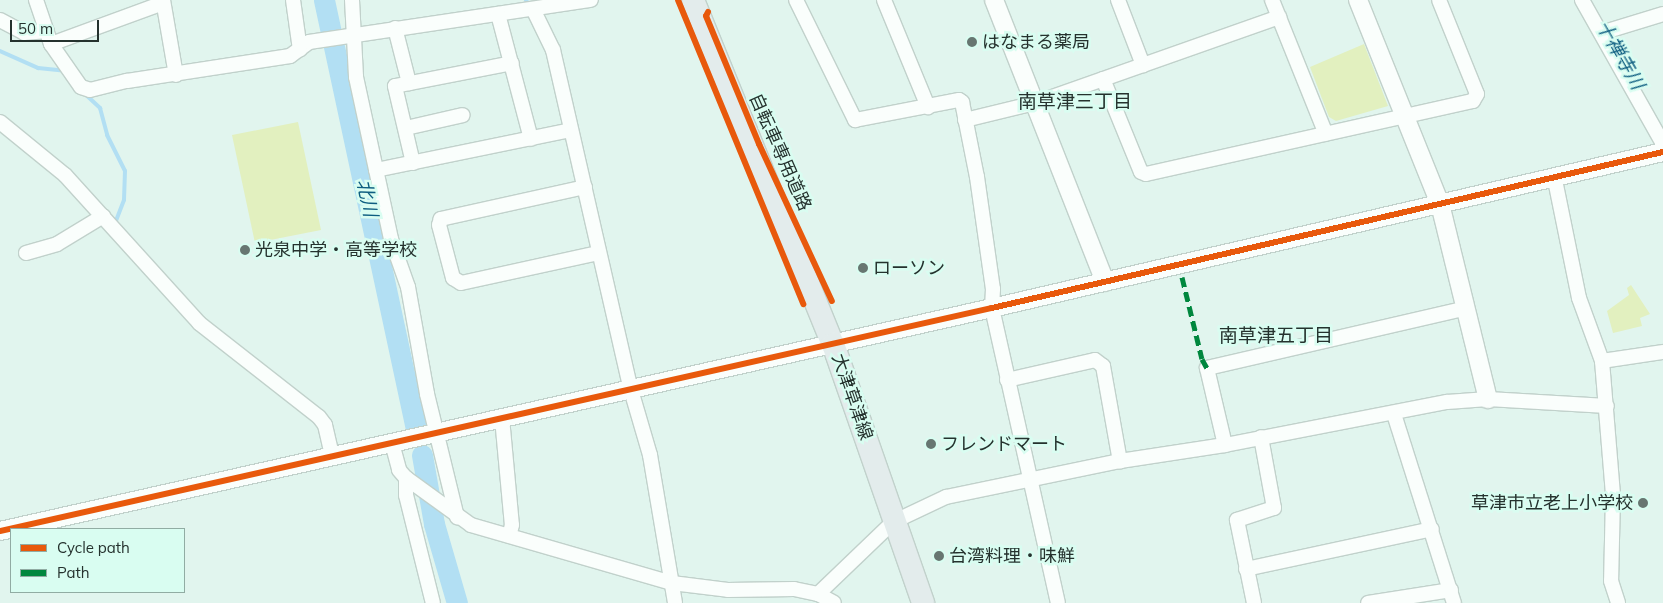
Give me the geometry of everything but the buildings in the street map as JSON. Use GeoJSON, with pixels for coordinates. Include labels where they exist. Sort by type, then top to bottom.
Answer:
{"type":"FeatureCollection","features":[{"type":"Feature","properties":{"kind":"main road","name":"大津草津線"},"geometry":{"type":"LineString","coordinates":[[693,0],[747,138],[800,259],[834,344],[893,522],[923,603]]}},
{"type":"Feature","properties":{"kind":"street"},"geometry":{"type":"LineString","coordinates":[[36,0],[49,37],[81,87],[90,90],[290,56],[305,46],[352,34],[592,0]]}},
{"type":"Feature","properties":{"kind":"street"},"geometry":{"type":"LineString","coordinates":[[293,0],[305,46]]}},
{"type":"Feature","properties":{"kind":"street"},"geometry":{"type":"LineString","coordinates":[[352,0],[352,34],[356,77],[391,239],[408,287],[434,433],[453,514]]}},
{"type":"Feature","properties":{"kind":"street"},"geometry":{"type":"LineString","coordinates":[[796,0],[855,120],[959,100],[965,120],[976,177],[993,289],[992,308],[1058,603]]}},
{"type":"Feature","properties":{"kind":"street"},"geometry":{"type":"LineString","coordinates":[[884,0],[928,107]]}},
{"type":"Feature","properties":{"kind":"street"},"geometry":{"type":"LineString","coordinates":[[994,0],[1105,282]]}},
{"type":"Feature","properties":{"kind":"street"},"geometry":{"type":"LineString","coordinates":[[1118,0],[1143,65]]}},
{"type":"Feature","properties":{"kind":"street"},"geometry":{"type":"LineString","coordinates":[[1272,0],[1326,134]]}},
{"type":"Feature","properties":{"kind":"street"},"geometry":{"type":"LineString","coordinates":[[1358,0],[1440,204],[1488,399]]}},
{"type":"Feature","properties":{"kind":"street"},"geometry":{"type":"LineString","coordinates":[[1103,79],[1141,172],[1146,174],[1473,101],[1477,94],[1439,0]]}},
{"type":"Feature","properties":{"kind":"street"},"geometry":{"type":"LineString","coordinates":[[1582,0],[1663,144]]}},
{"type":"Feature","properties":{"kind":"street"},"geometry":{"type":"LineString","coordinates":[[0,20],[24,33],[49,37],[163,1],[176,75]]}},
{"type":"Feature","properties":{"kind":"street"},"geometry":{"type":"LineString","coordinates":[[533,9],[553,50],[631,390],[650,456],[674,603]]}},
{"type":"Feature","properties":{"kind":"street"},"geometry":{"type":"LineString","coordinates":[[498,14],[531,139]]}},
{"type":"Feature","properties":{"kind":"street"},"geometry":{"type":"LineString","coordinates":[[1601,33],[1663,14]]}},
{"type":"Feature","properties":{"kind":"street"},"geometry":{"type":"LineString","coordinates":[[965,120],[1035,103],[1279,17]]}},
{"type":"Feature","properties":{"kind":"street"},"geometry":{"type":"LineString","coordinates":[[395,28],[409,83]]}},
{"type":"Feature","properties":{"kind":"street"},"geometry":{"type":"LineString","coordinates":[[413,163],[395,86],[512,63]]}},
{"type":"Feature","properties":{"kind":"street"},"geometry":{"type":"LineString","coordinates":[[406,128],[463,115]]}},
{"type":"Feature","properties":{"kind":"street"},"geometry":{"type":"LineString","coordinates":[[0,122],[65,175],[199,324],[319,417],[325,425],[332,456]]}},
{"type":"Feature","properties":{"kind":"street"},"geometry":{"type":"LineString","coordinates":[[376,170],[571,130]]}},
{"type":"Feature","properties":{"kind":"street"},"geometry":{"type":"LineString","coordinates":[[0,530],[834,344],[1440,204],[1555,180],[1663,152]]}},
{"type":"Feature","properties":{"kind":"street"},"geometry":{"type":"LineString","coordinates":[[1555,180],[1579,298],[1602,361],[1607,406],[1614,534],[1611,581],[1618,603]]}},
{"type":"Feature","properties":{"kind":"street"},"geometry":{"type":"LineString","coordinates":[[585,187],[441,219],[439,225],[453,278],[461,283],[600,253]]}},
{"type":"Feature","properties":{"kind":"street"},"geometry":{"type":"LineString","coordinates":[[26,253],[57,244],[103,216]]}},
{"type":"Feature","properties":{"kind":"street"},"geometry":{"type":"LineString","coordinates":[[1225,445],[1207,368],[1466,308]]}},
{"type":"Feature","properties":{"kind":"street"},"geometry":{"type":"LineString","coordinates":[[1602,361],[1663,352]]}},
{"type":"Feature","properties":{"kind":"street"},"geometry":{"type":"LineString","coordinates":[[1007,380],[1095,360],[1103,366],[1120,461]]}},
{"type":"Feature","properties":{"kind":"street"},"geometry":{"type":"LineString","coordinates":[[818,594],[893,522],[946,497],[1120,461],[1225,445],[1394,414],[1447,402],[1488,399],[1607,406]]}},
{"type":"Feature","properties":{"kind":"street"},"geometry":{"type":"LineString","coordinates":[[1368,603],[1452,596],[1394,414]]}},
{"type":"Feature","properties":{"kind":"street"},"geometry":{"type":"LineString","coordinates":[[502,418],[512,524],[509,536]]}},
{"type":"Feature","properties":{"kind":"street"},"geometry":{"type":"LineString","coordinates":[[1254,603],[1237,520],[1274,508],[1261,437]]}},
{"type":"Feature","properties":{"kind":"street"},"geometry":{"type":"LineString","coordinates":[[399,441],[399,470],[408,480],[453,514],[471,525],[672,583],[728,590],[794,589],[818,594],[834,603]]}},
{"type":"Feature","properties":{"kind":"street"},"geometry":{"type":"LineString","coordinates":[[408,480],[406,495],[433,603]]}},
{"type":"Feature","properties":{"kind":"street"},"geometry":{"type":"LineString","coordinates":[[1246,569],[1432,529]]}},
{"type":"Feature","properties":{"kind":"green space"},"geometry":{"type":"Polygon","coordinates":[[[1364,44],[1388,106],[1336,121],[1329,117],[1310,67],[1364,44]]]}},
{"type":"Feature","properties":{"kind":"green space"},"geometry":{"type":"Polygon","coordinates":[[[298,122],[321,230],[255,243],[232,135],[298,122]]]}},
{"type":"Feature","properties":{"kind":"green space"},"geometry":{"type":"Polygon","coordinates":[[[1631,285],[1650,314],[1640,318],[1642,326],[1613,333],[1607,311],[1629,295],[1627,288],[1631,285]]]}},
{"type":"Feature","properties":{"kind":"waterway","name":"北川"},"geometry":{"type":"LineString","coordinates":[[324,0],[415,426]]}},
{"type":"Feature","properties":{"kind":"waterway"},"geometry":{"type":"LineString","coordinates":[[0,51],[38,68],[65,71]]}},
{"type":"Feature","properties":{"kind":"waterway"},"geometry":{"type":"LineString","coordinates":[[85,94],[100,108],[107,135],[125,171],[124,200],[115,223]]}},
{"type":"Feature","properties":{"kind":"waterway","name":"北川"},"geometry":{"type":"LineString","coordinates":[[422,455],[434,524],[457,603]]}},
{"type":"Feature","properties":{"kind":"marked path"},"geometry":{"type":"LineString","coordinates":[[1182,277],[1202,359],[1207,368]]}},
{"type":"Feature","properties":{"kind":"cycle path"},"geometry":{"type":"LineString","coordinates":[[678,0],[803,304]]}},
{"type":"Feature","properties":{"kind":"cycle path","name":"自転車専用道路"},"geometry":{"type":"LineString","coordinates":[[708,12],[706,16],[759,144],[832,301]]}},
{"type":"Feature","properties":{"kind":"cycle path"},"geometry":{"type":"LineString","coordinates":[[13,528],[992,308],[1663,152]]}},
{"type":"Feature","properties":{"kind":"cycle path"},"geometry":{"type":"LineString","coordinates":[[0,531],[10,529]]}},
{"type":"Feature","properties":{"kind":"place","name":"はなまる薬局"},"geometry":{"type":"Point","coordinates":[972,42]}},
{"type":"Feature","properties":{"kind":"place","name":"光泉中学・高等学校"},"geometry":{"type":"Point","coordinates":[245,250]}},
{"type":"Feature","properties":{"kind":"place","name":"ローソン"},"geometry":{"type":"Point","coordinates":[863,268]}},
{"type":"Feature","properties":{"kind":"place","name":"フレンドマート"},"geometry":{"type":"Point","coordinates":[931,444]}},
{"type":"Feature","properties":{"kind":"place","name":"草津市立老上小学校"},"geometry":{"type":"Point","coordinates":[1643,503]}},
{"type":"Feature","properties":{"kind":"place","name":"台湾料理・味鮮"},"geometry":{"type":"Point","coordinates":[939,556]}},
{"type":"Feature","properties":{"kind":"district","name":"南草津三丁目"},"geometry":{"type":"Point","coordinates":[1075,102]}},
{"type":"Feature","properties":{"kind":"district","name":"南草津五丁目"},"geometry":{"type":"Point","coordinates":[1276,336]}},
{"type":"Feature","properties":{"kind":"water label","name":"十禅寺川"},"geometry":{"type":"Point","coordinates":[1620,55]}}]}
